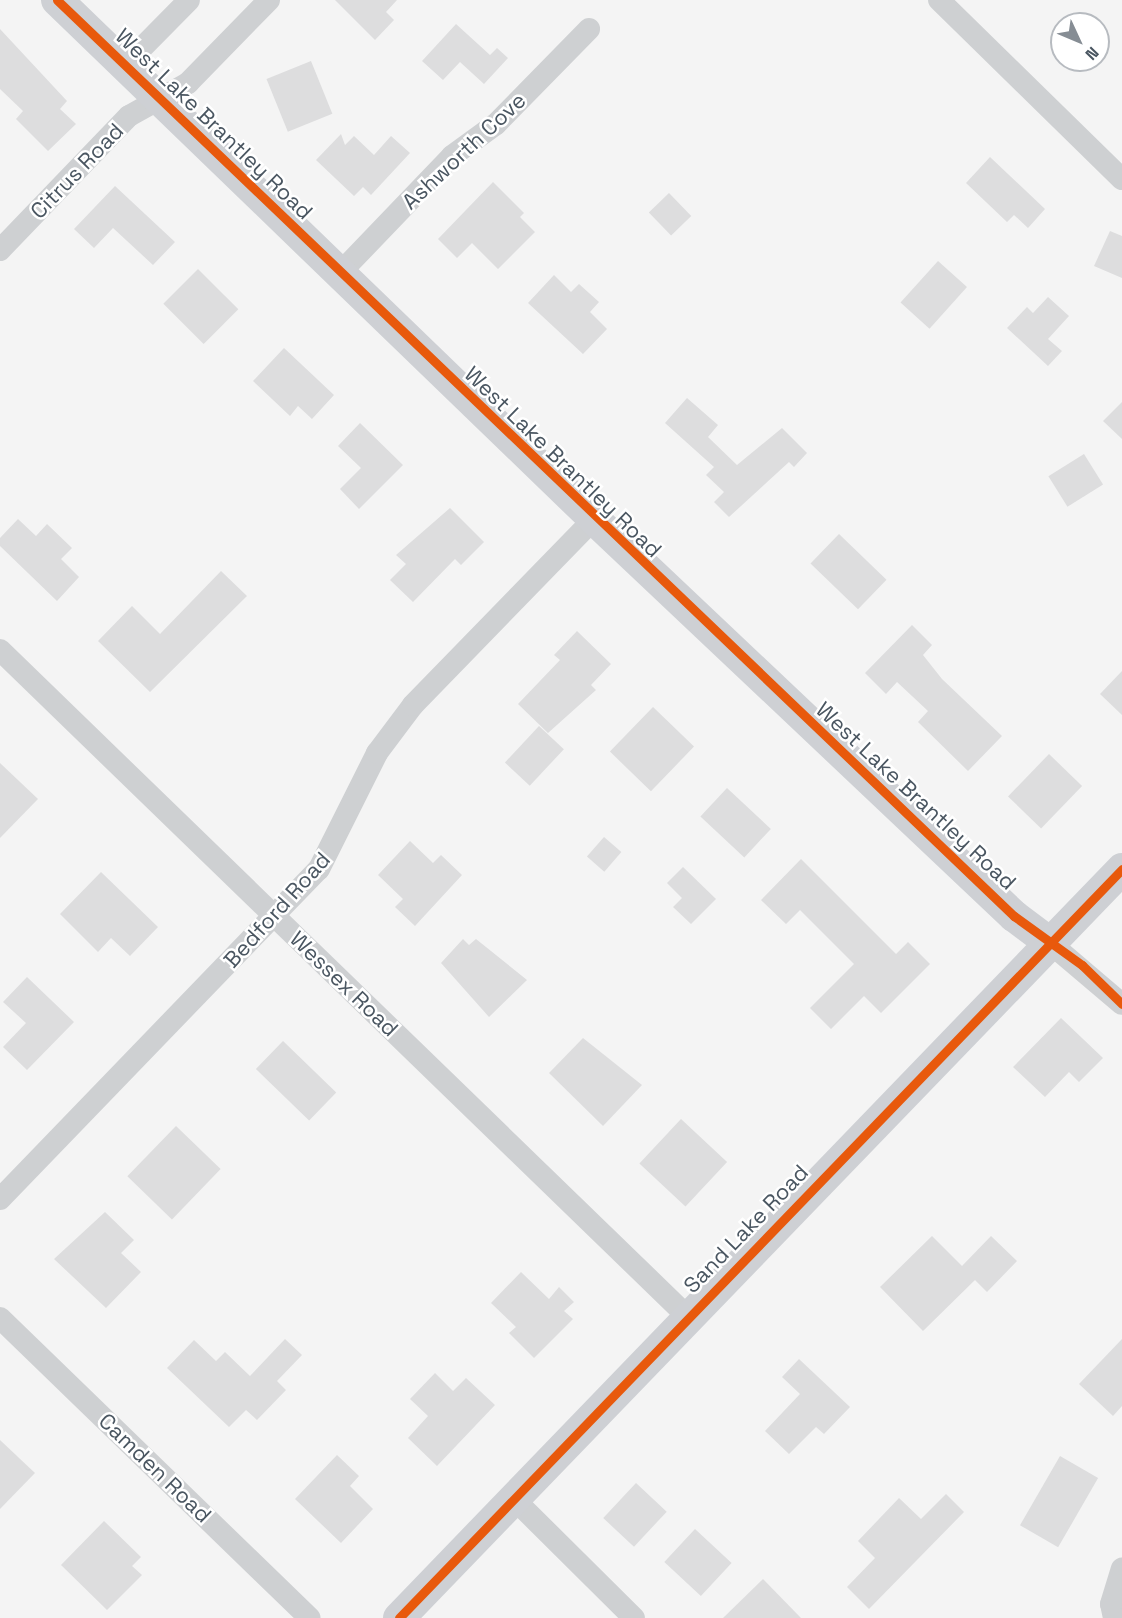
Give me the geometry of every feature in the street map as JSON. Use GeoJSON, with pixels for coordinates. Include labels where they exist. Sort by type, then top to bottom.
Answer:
{"type":"FeatureCollection","features":[{"type":"Feature","properties":{"kind":"street","name":"West Lake Brantley Road"},"geometry":{"type":"LineString","coordinates":[[57,0],[594,519],[1014,916],[1050,943]]}},
{"type":"Feature","properties":{"kind":"street"},"geometry":{"type":"LineString","coordinates":[[125,65],[189,0]]}},
{"type":"Feature","properties":{"kind":"street","name":"Citrus Road"},"geometry":{"type":"LineString","coordinates":[[0,250],[129,116],[188,83],[269,0]]}},
{"type":"Feature","properties":{"kind":"street"},"geometry":{"type":"LineString","coordinates":[[939,0],[1122,179]]}},
{"type":"Feature","properties":{"kind":"street","name":"Ashworth Cove"},"geometry":{"type":"LineString","coordinates":[[339,274],[452,156],[496,124],[589,29]]}},
{"type":"Feature","properties":{"kind":"street","name":"Bedford Road"},"geometry":{"type":"LineString","coordinates":[[0,1199],[319,869],[377,753],[413,705],[594,519]]}},
{"type":"Feature","properties":{"kind":"street","name":"Wessex Road"},"geometry":{"type":"LineString","coordinates":[[0,650],[688,1317]]}},
{"type":"Feature","properties":{"kind":"street","name":"Sand Lake Road"},"geometry":{"type":"LineString","coordinates":[[399,1618],[1122,869]]}},
{"type":"Feature","properties":{"kind":"street"},"geometry":{"type":"LineString","coordinates":[[1050,943],[1122,1004]]}},
{"type":"Feature","properties":{"kind":"street","name":"Camden Road"},"geometry":{"type":"LineString","coordinates":[[0,1318],[310,1618]]}},
{"type":"Feature","properties":{"kind":"street"},"geometry":{"type":"LineString","coordinates":[[514,1499],[634,1618]]}},
{"type":"Feature","properties":{"kind":"street"},"geometry":{"type":"LineString","coordinates":[[1114,1618],[1111,1604],[1122,1569]]}},
{"type":"Feature","properties":{"kind":"building"},"geometry":{"type":"Polygon","coordinates":[[[335,0],[397,0],[386,12],[394,20],[375,40],[335,0]]]}},
{"type":"Feature","properties":{"kind":"building"},"geometry":{"type":"Polygon","coordinates":[[[456,24],[490,55],[497,48],[508,58],[484,84],[460,62],[443,80],[422,61],[456,24]]]}},
{"type":"Feature","properties":{"kind":"building"},"geometry":{"type":"Polygon","coordinates":[[[0,29],[67,101],[60,109],[76,124],[48,151],[16,119],[23,111],[0,89],[0,29]]]}},
{"type":"Feature","properties":{"kind":"building"},"geometry":{"type":"Polygon","coordinates":[[[311,61],[332,114],[288,132],[266,79],[311,61]]]}},
{"type":"Feature","properties":{"kind":"building"},"geometry":{"type":"Polygon","coordinates":[[[341,134],[345,145],[354,136],[374,155],[391,136],[410,153],[371,195],[363,187],[354,196],[316,160],[341,134]]]}},
{"type":"Feature","properties":{"kind":"building"},"geometry":{"type":"Polygon","coordinates":[[[990,157],[1045,209],[1028,228],[1014,215],[1007,222],[966,183],[990,157]]]}},
{"type":"Feature","properties":{"kind":"building"},"geometry":{"type":"Polygon","coordinates":[[[493,182],[524,213],[520,217],[535,232],[498,269],[472,243],[457,258],[438,239],[493,182]]]}},
{"type":"Feature","properties":{"kind":"building"},"geometry":{"type":"Polygon","coordinates":[[[115,186],[175,242],[153,265],[113,228],[94,248],[74,229],[115,186]]]}},
{"type":"Feature","properties":{"kind":"building"},"geometry":{"type":"Polygon","coordinates":[[[669,193],[691,216],[671,235],[649,212],[669,193]]]}},
{"type":"Feature","properties":{"kind":"building"},"geometry":{"type":"Polygon","coordinates":[[[1110,231],[1122,236],[1122,278],[1094,266],[1110,231]]]}},
{"type":"Feature","properties":{"kind":"building"},"geometry":{"type":"Polygon","coordinates":[[[938,261],[967,287],[930,329],[901,303],[938,261]]]}},
{"type":"Feature","properties":{"kind":"building"},"geometry":{"type":"Polygon","coordinates":[[[198,269],[238,309],[204,344],[163,304],[198,269]]]}},
{"type":"Feature","properties":{"kind":"building"},"geometry":{"type":"Polygon","coordinates":[[[554,275],[571,292],[579,284],[599,302],[590,312],[607,329],[583,354],[528,303],[554,275]]]}},
{"type":"Feature","properties":{"kind":"building"},"geometry":{"type":"Polygon","coordinates":[[[1048,297],[1069,316],[1048,339],[1062,351],[1048,366],[1007,328],[1027,307],[1033,313],[1048,297]]]}},
{"type":"Feature","properties":{"kind":"building"},"geometry":{"type":"Polygon","coordinates":[[[284,348],[334,395],[312,419],[298,406],[290,416],[253,381],[284,348]]]}},
{"type":"Feature","properties":{"kind":"building"},"geometry":{"type":"Polygon","coordinates":[[[687,398],[718,425],[708,437],[737,465],[782,428],[807,453],[794,467],[789,462],[729,517],[714,502],[724,492],[706,475],[714,467],[665,423],[687,398]]]}},
{"type":"Feature","properties":{"kind":"building"},"geometry":{"type":"Polygon","coordinates":[[[1122,402],[1122,439],[1103,421],[1122,402]]]}},
{"type":"Feature","properties":{"kind":"building"},"geometry":{"type":"Polygon","coordinates":[[[360,423],[403,465],[359,509],[340,489],[361,468],[338,446],[360,423]]]}},
{"type":"Feature","properties":{"kind":"building"},"geometry":{"type":"Polygon","coordinates":[[[1084,454],[1103,485],[1067,507],[1048,476],[1084,454]]]}},
{"type":"Feature","properties":{"kind":"building"},"geometry":{"type":"Polygon","coordinates":[[[450,508],[484,542],[461,565],[455,559],[413,602],[390,580],[406,564],[396,555],[450,508]]]}},
{"type":"Feature","properties":{"kind":"building"},"geometry":{"type":"Polygon","coordinates":[[[18,519],[36,536],[47,524],[72,548],[61,559],[79,577],[57,601],[0,546],[0,538],[18,519]]]}},
{"type":"Feature","properties":{"kind":"building"},"geometry":{"type":"Polygon","coordinates":[[[839,534],[886,580],[858,609],[811,563],[839,534]]]}},
{"type":"Feature","properties":{"kind":"building"},"geometry":{"type":"Polygon","coordinates":[[[221,571],[247,596],[150,692],[98,641],[132,606],[160,634],[221,571]]]}},
{"type":"Feature","properties":{"kind":"building"},"geometry":{"type":"Polygon","coordinates":[[[912,625],[932,645],[923,655],[942,679],[1002,736],[968,771],[918,722],[928,711],[897,682],[886,694],[865,673],[912,625]]]}},
{"type":"Feature","properties":{"kind":"building"},"geometry":{"type":"Polygon","coordinates":[[[577,631],[611,664],[591,685],[596,690],[548,733],[518,704],[560,660],[554,655],[577,631]]]}},
{"type":"Feature","properties":{"kind":"building"},"geometry":{"type":"Polygon","coordinates":[[[1122,671],[1122,715],[1100,694],[1122,671]]]}},
{"type":"Feature","properties":{"kind":"building"},"geometry":{"type":"Polygon","coordinates":[[[653,707],[694,747],[651,791],[610,752],[653,707]]]}},
{"type":"Feature","properties":{"kind":"building"},"geometry":{"type":"Polygon","coordinates":[[[539,726],[564,749],[530,786],[505,763],[539,726]]]}},
{"type":"Feature","properties":{"kind":"building"},"geometry":{"type":"Polygon","coordinates":[[[1049,754],[1082,786],[1041,828],[1008,796],[1049,754]]]}},
{"type":"Feature","properties":{"kind":"building"},"geometry":{"type":"Polygon","coordinates":[[[0,763],[38,799],[0,838],[0,763]]]}},
{"type":"Feature","properties":{"kind":"building"},"geometry":{"type":"Polygon","coordinates":[[[727,788],[771,829],[744,857],[700,817],[727,788]]]}},
{"type":"Feature","properties":{"kind":"building"},"geometry":{"type":"Polygon","coordinates":[[[604,837],[621,852],[604,872],[587,857],[604,837]]]}},
{"type":"Feature","properties":{"kind":"building"},"geometry":{"type":"Polygon","coordinates":[[[410,841],[433,863],[441,855],[462,875],[415,926],[395,907],[403,899],[378,875],[410,841]]]}},
{"type":"Feature","properties":{"kind":"building"},"geometry":{"type":"Polygon","coordinates":[[[801,859],[896,954],[908,942],[930,964],[881,1013],[864,996],[831,1029],[810,1008],[854,964],[800,910],[786,924],[761,900],[801,859]]]}},
{"type":"Feature","properties":{"kind":"building"},"geometry":{"type":"Polygon","coordinates":[[[683,867],[716,899],[691,924],[673,907],[682,898],[667,883],[683,867]]]}},
{"type":"Feature","properties":{"kind":"building"},"geometry":{"type":"Polygon","coordinates":[[[101,872],[158,927],[130,956],[111,938],[98,952],[60,914],[101,872]]]}},
{"type":"Feature","properties":{"kind":"building"},"geometry":{"type":"Polygon","coordinates":[[[463,939],[469,945],[476,939],[527,980],[489,1017],[441,963],[463,939]]]}},
{"type":"Feature","properties":{"kind":"building"},"geometry":{"type":"Polygon","coordinates":[[[27,977],[74,1022],[27,1070],[3,1047],[26,1023],[3,1002],[27,977]]]}},
{"type":"Feature","properties":{"kind":"building"},"geometry":{"type":"Polygon","coordinates":[[[1061,1018],[1103,1058],[1079,1082],[1069,1072],[1045,1097],[1013,1067],[1061,1018]]]}},
{"type":"Feature","properties":{"kind":"building"},"geometry":{"type":"Polygon","coordinates":[[[583,1038],[642,1085],[603,1126],[549,1073],[583,1038]]]}},
{"type":"Feature","properties":{"kind":"building"},"geometry":{"type":"Polygon","coordinates":[[[283,1041],[336,1092],[309,1120],[256,1069],[283,1041]]]}},
{"type":"Feature","properties":{"kind":"building"},"geometry":{"type":"Polygon","coordinates":[[[681,1119],[727,1162],[685,1207],[639,1164],[681,1119]]]}},
{"type":"Feature","properties":{"kind":"building"},"geometry":{"type":"Polygon","coordinates":[[[176,1126],[221,1169],[172,1219],[127,1176],[176,1126]]]}},
{"type":"Feature","properties":{"kind":"building"},"geometry":{"type":"Polygon","coordinates":[[[105,1212],[134,1240],[121,1253],[141,1272],[106,1308],[54,1259],[105,1212]]]}},
{"type":"Feature","properties":{"kind":"building"},"geometry":{"type":"Polygon","coordinates":[[[932,1236],[962,1266],[991,1236],[1017,1261],[987,1292],[975,1280],[923,1331],[880,1287],[932,1236]]]}},
{"type":"Feature","properties":{"kind":"building"},"geometry":{"type":"Polygon","coordinates":[[[521,1272],[549,1299],[559,1287],[574,1302],[564,1311],[573,1319],[534,1358],[509,1333],[516,1327],[491,1303],[521,1272]]]}},
{"type":"Feature","properties":{"kind":"building"},"geometry":{"type":"Polygon","coordinates":[[[285,1339],[302,1355],[277,1381],[286,1390],[257,1420],[246,1410],[229,1427],[167,1368],[194,1340],[216,1361],[225,1352],[250,1376],[285,1339]]]}},
{"type":"Feature","properties":{"kind":"building"},"geometry":{"type":"Polygon","coordinates":[[[1122,1339],[1122,1406],[1113,1416],[1079,1384],[1122,1339]]]}},
{"type":"Feature","properties":{"kind":"building"},"geometry":{"type":"Polygon","coordinates":[[[799,1359],[850,1407],[824,1434],[816,1427],[789,1454],[765,1431],[800,1394],[782,1377],[799,1359]]]}},
{"type":"Feature","properties":{"kind":"building"},"geometry":{"type":"Polygon","coordinates":[[[435,1373],[453,1391],[466,1378],[495,1405],[437,1466],[408,1438],[428,1416],[410,1399],[435,1373]]]}},
{"type":"Feature","properties":{"kind":"building"},"geometry":{"type":"Polygon","coordinates":[[[0,1440],[35,1473],[0,1509],[0,1440]]]}},
{"type":"Feature","properties":{"kind":"building"},"geometry":{"type":"Polygon","coordinates":[[[337,1455],[359,1476],[350,1486],[373,1509],[341,1543],[295,1499],[337,1455]]]}},
{"type":"Feature","properties":{"kind":"building"},"geometry":{"type":"Polygon","coordinates":[[[1060,1456],[1098,1478],[1058,1547],[1020,1525],[1060,1456]]]}},
{"type":"Feature","properties":{"kind":"building"},"geometry":{"type":"Polygon","coordinates":[[[636,1483],[667,1512],[634,1547],[603,1518],[636,1483]]]}},
{"type":"Feature","properties":{"kind":"building"},"geometry":{"type":"Polygon","coordinates":[[[946,1494],[964,1512],[869,1609],[847,1587],[875,1558],[858,1541],[899,1498],[921,1519],[946,1494]]]}},
{"type":"Feature","properties":{"kind":"building"},"geometry":{"type":"Polygon","coordinates":[[[104,1521],[141,1557],[132,1566],[142,1575],[107,1610],[61,1565],[104,1521]]]}},
{"type":"Feature","properties":{"kind":"building"},"geometry":{"type":"Polygon","coordinates":[[[695,1529],[732,1563],[701,1596],[664,1562],[695,1529]]]}},
{"type":"Feature","properties":{"kind":"building"},"geometry":{"type":"Polygon","coordinates":[[[763,1579],[801,1618],[723,1618],[763,1579]]]}},
{"type":"Feature","properties":{"kind":"cycle path"},"geometry":{"type":"LineString","coordinates":[[57,0],[1014,916],[1082,965],[1122,1004]]}},
{"type":"Feature","properties":{"kind":"cycle path"},"geometry":{"type":"LineString","coordinates":[[399,1618],[1122,869]]}}]}
